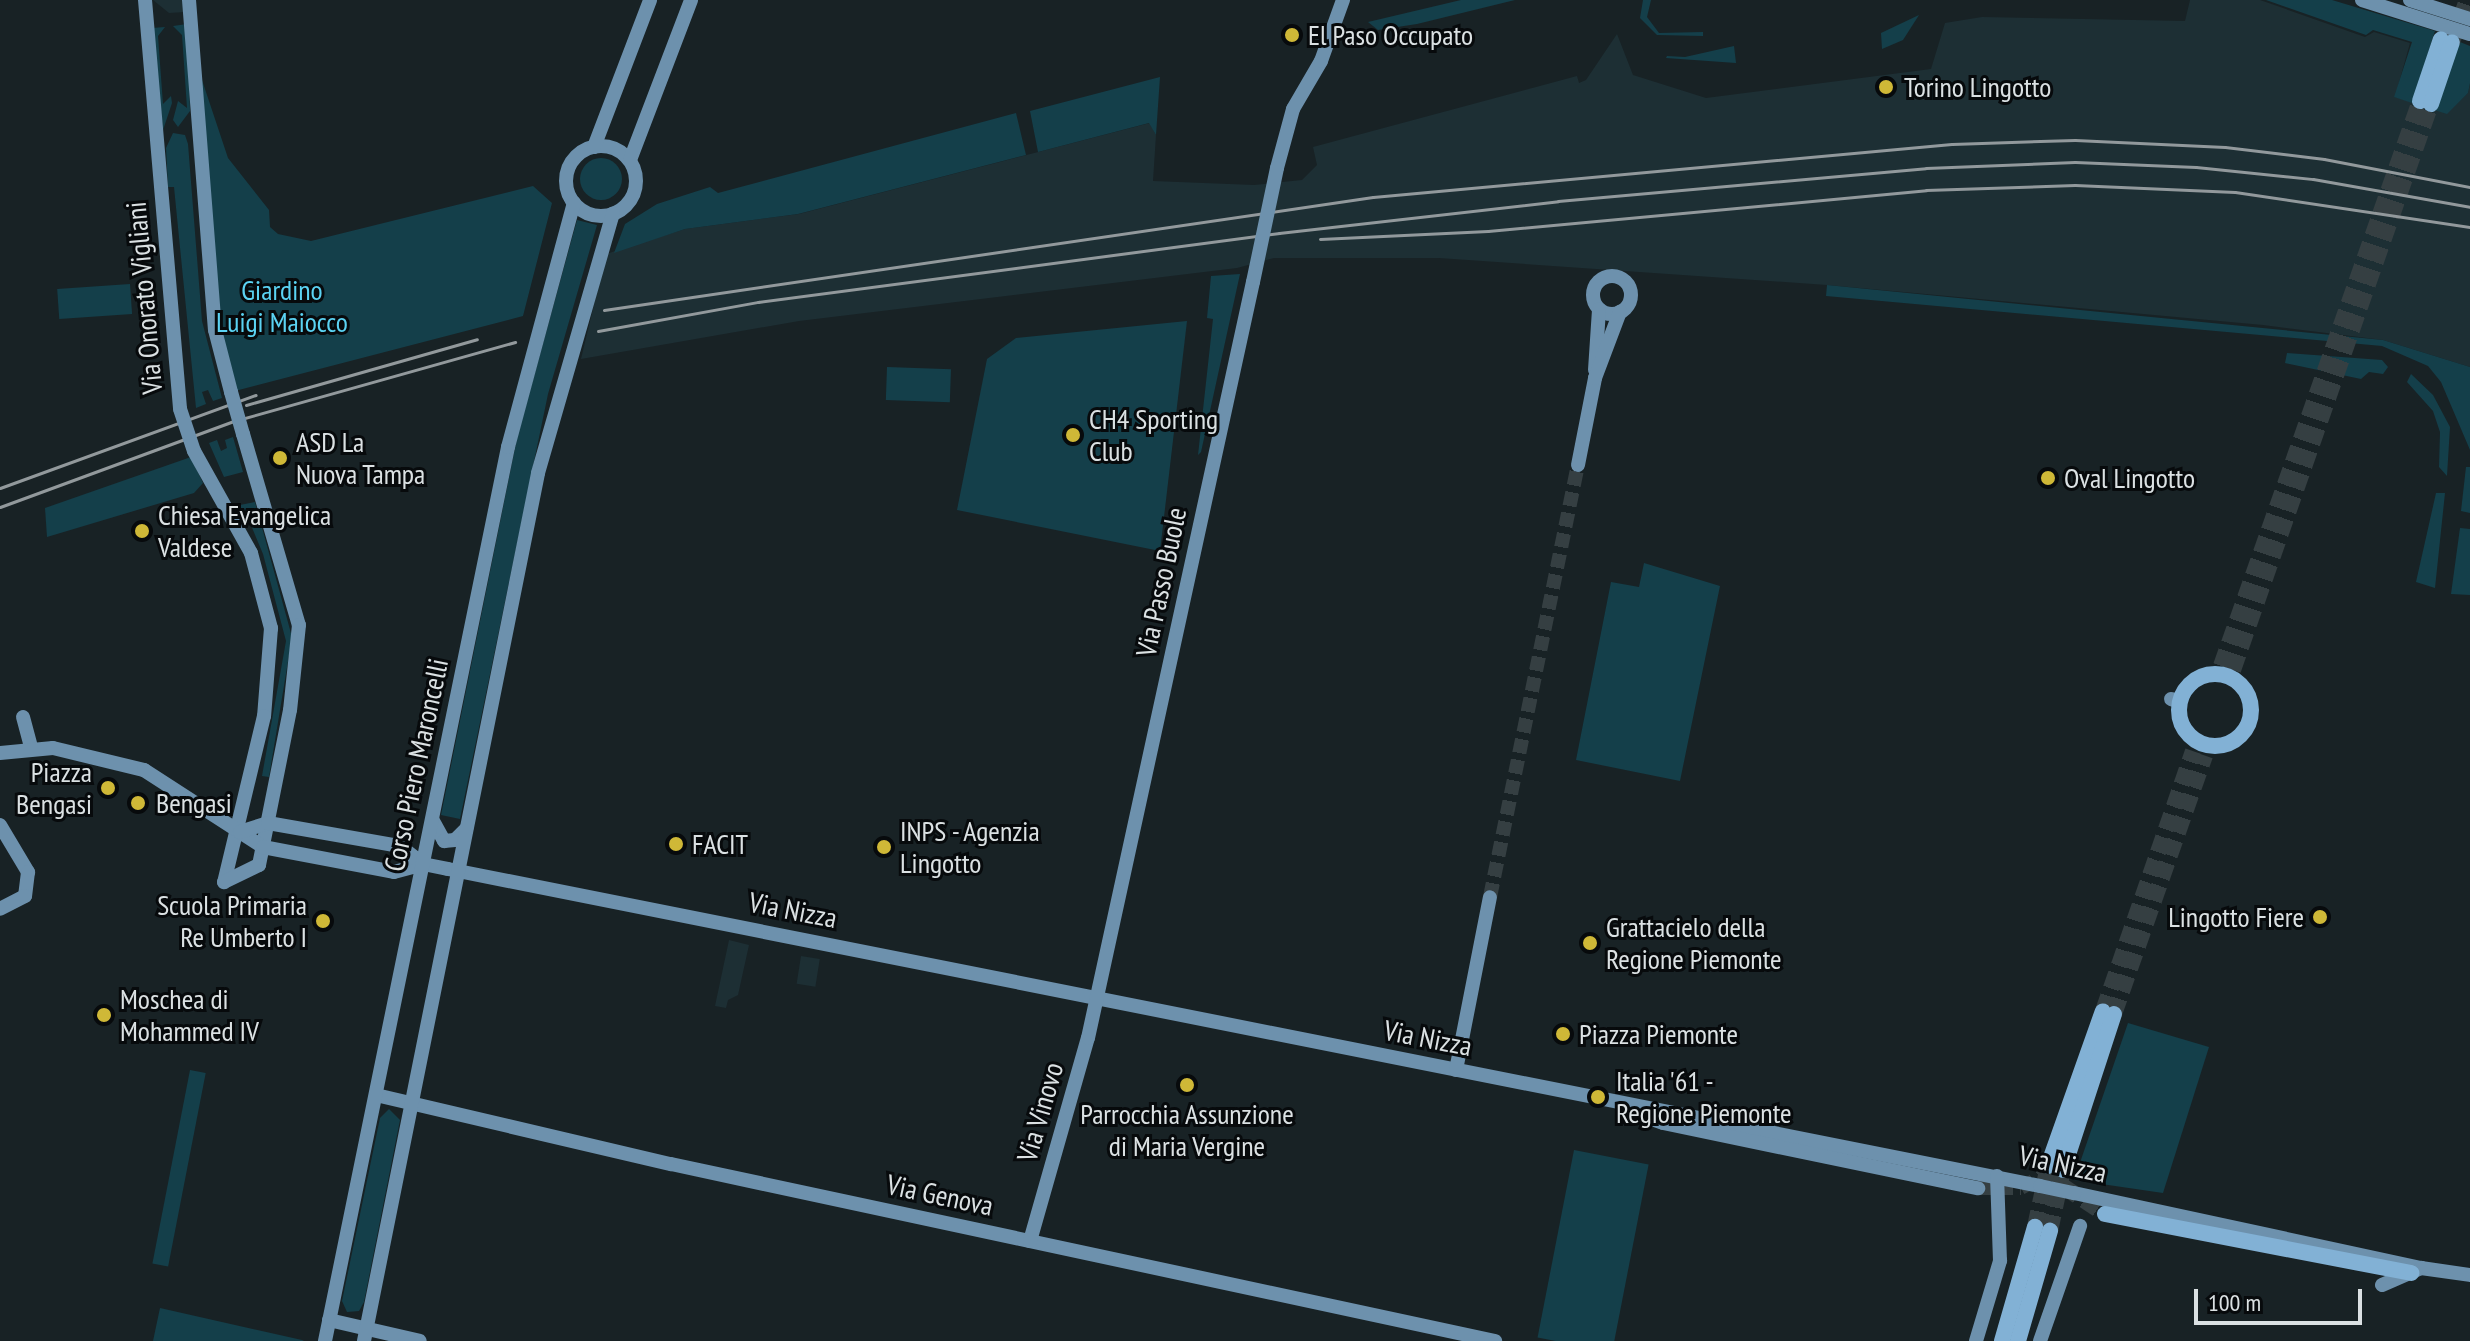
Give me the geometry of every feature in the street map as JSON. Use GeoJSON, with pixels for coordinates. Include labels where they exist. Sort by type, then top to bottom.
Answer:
{"type":"FeatureCollection","features":[{"type":"Feature","properties":{"kind":"main road"},"geometry":{"type":"LineString","coordinates":[[2425,103],[2446,40]]}},
{"type":"Feature","properties":{"kind":"main road"},"geometry":{"type":"LineString","coordinates":[[2226,672],[2248,696],[2249,722],[2237,739],[2200,748],[2184,728],[2175,700],[2194,681],[2226,672]]}},
{"type":"Feature","properties":{"kind":"main road"},"geometry":{"type":"LineString","coordinates":[[2056,1168],[2108,1012]]}},
{"type":"Feature","properties":{"kind":"main road"},"geometry":{"type":"LineString","coordinates":[[2105,1214],[2416,1270]]}},
{"type":"Feature","properties":{"kind":"main road"},"geometry":{"type":"LineString","coordinates":[[2002,1341],[2042,1229],[2018,1341]]}},
{"type":"Feature","properties":{"kind":"street","name":"Via Onorato Vigliani"},"geometry":{"type":"LineString","coordinates":[[145,0],[180,409],[194,451],[246,542],[268,608],[271,650],[264,716],[240,832]]}},
{"type":"Feature","properties":{"kind":"street"},"geometry":{"type":"LineString","coordinates":[[189,0],[215,330],[299,625],[290,710],[259,865]]}},
{"type":"Feature","properties":{"kind":"street"},"geometry":{"type":"LineString","coordinates":[[594,147],[650,0]]}},
{"type":"Feature","properties":{"kind":"street"},"geometry":{"type":"LineString","coordinates":[[365,1335],[538,473],[613,214],[635,189],[630,160],[691,0]]}},
{"type":"Feature","properties":{"kind":"street","name":"Via Passo Buole"},"geometry":{"type":"LineString","coordinates":[[1097,997],[1277,168],[1293,109],[1321,61],[1343,0]]}},
{"type":"Feature","properties":{"kind":"street"},"geometry":{"type":"LineString","coordinates":[[2362,0],[2470,34]]}},
{"type":"Feature","properties":{"kind":"street"},"geometry":{"type":"LineString","coordinates":[[2410,0],[2470,19]]}},
{"type":"Feature","properties":{"kind":"street"},"geometry":{"type":"LineString","coordinates":[[613,214],[595,215],[574,203],[568,187],[570,167],[579,153],[594,147],[617,150],[630,160]]}},
{"type":"Feature","properties":{"kind":"street","name":"Corso Piero Maroncelli"},"geometry":{"type":"LineString","coordinates":[[325,1341],[508,447],[574,203]]}},
{"type":"Feature","properties":{"kind":"street"},"geometry":{"type":"LineString","coordinates":[[1578,465],[1595,378],[1599,309],[1595,288],[1603,278],[1616,277],[1631,294],[1620,312],[1595,378]]}},
{"type":"Feature","properties":{"kind":"street"},"geometry":{"type":"LineString","coordinates":[[1599,309],[1620,312]]}},
{"type":"Feature","properties":{"kind":"street"},"geometry":{"type":"LineString","coordinates":[[23,717],[31,747]]}},
{"type":"Feature","properties":{"kind":"street"},"geometry":{"type":"LineString","coordinates":[[0,753],[31,747],[144,770],[240,832],[224,882],[259,865]]}},
{"type":"Feature","properties":{"kind":"street"},"geometry":{"type":"LineString","coordinates":[[432,817],[435,832],[444,841],[455,840],[467,829]]}},
{"type":"Feature","properties":{"kind":"street","name":"Via Nizza"},"geometry":{"type":"LineString","coordinates":[[240,832],[268,823],[400,846],[423,864]]}},
{"type":"Feature","properties":{"kind":"street"},"geometry":{"type":"LineString","coordinates":[[0,825],[27,868],[25,896],[0,909]]}},
{"type":"Feature","properties":{"kind":"street","name":"Via Nizza"},"geometry":{"type":"LineString","coordinates":[[240,832],[263,847],[394,872],[423,864],[1456,1070],[1576,1091],[1613,1105],[1672,1118],[1997,1176],[2416,1270],[2470,1275]]}},
{"type":"Feature","properties":{"kind":"street"},"geometry":{"type":"LineString","coordinates":[[233,855],[259,865]]}},
{"type":"Feature","properties":{"kind":"street"},"geometry":{"type":"LineString","coordinates":[[1456,1070],[1490,897]]}},
{"type":"Feature","properties":{"kind":"street","name":"Via Vinovo"},"geometry":{"type":"LineString","coordinates":[[1030,1241],[1097,997]]}},
{"type":"Feature","properties":{"kind":"street","name":"Via Genova"},"geometry":{"type":"LineString","coordinates":[[376,1095],[1495,1341]]}},
{"type":"Feature","properties":{"kind":"street"},"geometry":{"type":"LineString","coordinates":[[1672,1118],[1978,1188]]}},
{"type":"Feature","properties":{"kind":"street"},"geometry":{"type":"LineString","coordinates":[[1976,1341],[2000,1261],[1997,1176]]}},
{"type":"Feature","properties":{"kind":"street"},"geometry":{"type":"LineString","coordinates":[[2040,1341],[2080,1226]]}},
{"type":"Feature","properties":{"kind":"street"},"geometry":{"type":"LineString","coordinates":[[2382,1285],[2416,1270]]}},
{"type":"Feature","properties":{"kind":"street"},"geometry":{"type":"LineString","coordinates":[[329,1320],[365,1335],[420,1341]]}},
{"type":"Feature","properties":{"kind":"shaded area"},"geometry":{"type":"Polygon","coordinates":[[[153,0],[184,0],[185,12],[169,13],[153,0]]]}},
{"type":"Feature","properties":{"kind":"shaded area"},"geometry":{"type":"Polygon","coordinates":[[[2190,0],[2260,0],[2365,37],[2374,32],[2410,43],[2395,97],[2447,113],[2468,93],[2470,83],[2470,367],[2383,340],[2263,325],[1827,285],[1439,258],[1274,258],[1237,268],[799,321],[581,359],[606,254],[685,229],[799,214],[1150,123],[1156,135],[1153,181],[1254,185],[1302,180],[1317,165],[1313,147],[1577,76],[1579,83],[1586,80],[1617,34],[1633,75],[1706,98],[1931,69],[1945,23],[1982,17],[2185,21],[2190,0]]]}},
{"type":"Feature","properties":{"kind":"shaded area"},"geometry":{"type":"Polygon","coordinates":[[[729,940],[749,945],[738,995],[728,1000],[726,1008],[715,1006],[729,940]]]}},
{"type":"Feature","properties":{"kind":"shaded area"},"geometry":{"type":"Polygon","coordinates":[[[801,956],[820,959],[815,987],[797,984],[801,956]]]}},
{"type":"Feature","properties":{"kind":"green space"},"geometry":{"type":"Polygon","coordinates":[[[1461,0],[1515,0],[1417,24],[1378,30],[1368,22],[1461,0]]]}},
{"type":"Feature","properties":{"kind":"green space"},"geometry":{"type":"Polygon","coordinates":[[[1643,0],[1651,0],[1647,17],[1659,33],[1703,32],[1703,36],[1657,35],[1640,18],[1643,0]]]}},
{"type":"Feature","properties":{"kind":"green space"},"geometry":{"type":"Polygon","coordinates":[[[2266,0],[2332,0],[2435,31],[2412,103],[2394,97],[2412,42],[2373,30],[2366,35],[2266,0]]]}},
{"type":"Feature","properties":{"kind":"green space"},"geometry":{"type":"Polygon","coordinates":[[[1919,15],[1903,40],[1882,49],[1881,33],[1919,15]]]}},
{"type":"Feature","properties":{"kind":"green space"},"geometry":{"type":"Polygon","coordinates":[[[187,24],[190,111],[178,127],[173,120],[178,101],[187,108],[182,35],[173,26],[187,24]]]}},
{"type":"Feature","properties":{"kind":"green space"},"geometry":{"type":"Polygon","coordinates":[[[165,27],[158,36],[163,104],[171,96],[172,103],[163,130],[152,28],[165,27]]]}},
{"type":"Feature","properties":{"kind":"green space"},"geometry":{"type":"Polygon","coordinates":[[[2460,42],[2470,46],[2470,83],[2468,93],[2447,114],[2431,109],[2460,42]]]}},
{"type":"Feature","properties":{"kind":"green space"},"geometry":{"type":"Polygon","coordinates":[[[1734,46],[1736,63],[1666,58],[1685,57],[1734,46]]]}},
{"type":"Feature","properties":{"kind":"green space","name":"Giardino Luigi Maiocco"},"geometry":{"type":"Polygon","coordinates":[[[194,56],[228,158],[269,210],[270,227],[278,234],[311,241],[533,186],[552,203],[523,316],[231,392],[223,365],[194,56]]]}},
{"type":"Feature","properties":{"kind":"green space"},"geometry":{"type":"Polygon","coordinates":[[[1160,77],[1156,135],[1149,123],[1038,152],[1030,111],[1160,77]]]}},
{"type":"Feature","properties":{"kind":"green space"},"geometry":{"type":"Polygon","coordinates":[[[1016,113],[1026,155],[798,214],[685,229],[614,253],[625,224],[657,204],[710,187],[718,193],[1016,113]]]}},
{"type":"Feature","properties":{"kind":"green space"},"geometry":{"type":"Polygon","coordinates":[[[173,133],[185,135],[188,144],[202,321],[222,398],[213,401],[208,390],[202,392],[206,404],[196,408],[174,187],[168,187],[166,148],[173,133]]]}},
{"type":"Feature","properties":{"kind":"green space"},"geometry":{"type":"Polygon","coordinates":[[[601,158],[616,164],[622,179],[616,194],[601,200],[586,194],[580,179],[586,164],[601,158]]]}},
{"type":"Feature","properties":{"kind":"green space"},"geometry":{"type":"Polygon","coordinates":[[[577,220],[597,225],[548,394],[460,819],[441,815],[517,438],[577,220]]]}},
{"type":"Feature","properties":{"kind":"green space"},"geometry":{"type":"Polygon","coordinates":[[[1240,274],[1198,455],[1213,319],[1207,318],[1211,276],[1240,274]]]}},
{"type":"Feature","properties":{"kind":"green space"},"geometry":{"type":"Polygon","coordinates":[[[130,284],[132,314],[59,319],[57,289],[130,284]]]}},
{"type":"Feature","properties":{"kind":"green space"},"geometry":{"type":"Polygon","coordinates":[[[1827,285],[2383,340],[2470,367],[2470,450],[2441,382],[2428,366],[2382,346],[1826,296],[1827,285]]]}},
{"type":"Feature","properties":{"kind":"green space","name":"CH4 Sporting Club"},"geometry":{"type":"Polygon","coordinates":[[[1187,321],[1160,551],[957,510],[987,359],[1016,338],[1187,321]]]}},
{"type":"Feature","properties":{"kind":"green space"},"geometry":{"type":"Polygon","coordinates":[[[2287,353],[2382,360],[2388,367],[2383,374],[2369,372],[2361,379],[2285,363],[2287,353]]]}},
{"type":"Feature","properties":{"kind":"green space"},"geometry":{"type":"Polygon","coordinates":[[[887,367],[951,369],[950,402],[886,400],[887,367]]]}},
{"type":"Feature","properties":{"kind":"green space"},"geometry":{"type":"Polygon","coordinates":[[[2411,374],[2433,395],[2450,427],[2447,476],[2439,467],[2440,432],[2433,411],[2407,382],[2411,374]]]}},
{"type":"Feature","properties":{"kind":"green space"},"geometry":{"type":"Polygon","coordinates":[[[233,437],[243,472],[224,477],[209,443],[217,440],[221,451],[227,448],[225,440],[233,437]]]}},
{"type":"Feature","properties":{"kind":"green space"},"geometry":{"type":"Polygon","coordinates":[[[191,457],[203,483],[194,493],[47,537],[45,508],[191,457]]]}},
{"type":"Feature","properties":{"kind":"green space"},"geometry":{"type":"Polygon","coordinates":[[[2466,467],[2470,467],[2470,513],[2461,511],[2466,467]]]}},
{"type":"Feature","properties":{"kind":"green space"},"geometry":{"type":"Polygon","coordinates":[[[2436,493],[2445,493],[2435,588],[2416,582],[2436,493]]]}},
{"type":"Feature","properties":{"kind":"green space"},"geometry":{"type":"Polygon","coordinates":[[[255,502],[292,637],[269,777],[262,776],[286,641],[263,554],[248,518],[235,506],[255,502]]]}},
{"type":"Feature","properties":{"kind":"green space"},"geometry":{"type":"Polygon","coordinates":[[[2460,528],[2470,529],[2470,595],[2451,594],[2460,528]]]}},
{"type":"Feature","properties":{"kind":"green space"},"geometry":{"type":"Polygon","coordinates":[[[1644,563],[1720,586],[1680,781],[1576,760],[1611,582],[1639,587],[1644,563]]]}},
{"type":"Feature","properties":{"kind":"green space"},"geometry":{"type":"Polygon","coordinates":[[[2128,1023],[2209,1047],[2163,1193],[2074,1180],[2128,1023]]]}},
{"type":"Feature","properties":{"kind":"green space"},"geometry":{"type":"Polygon","coordinates":[[[190,1070],[206,1073],[168,1266],[152,1263],[190,1070]]]}},
{"type":"Feature","properties":{"kind":"green space"},"geometry":{"type":"Polygon","coordinates":[[[389,1109],[400,1120],[364,1302],[359,1311],[347,1312],[342,1301],[380,1118],[389,1109]]]}},
{"type":"Feature","properties":{"kind":"green space"},"geometry":{"type":"Polygon","coordinates":[[[1574,1150],[1649,1165],[1614,1341],[1556,1341],[1538,1337],[1574,1150]]]}},
{"type":"Feature","properties":{"kind":"green space"},"geometry":{"type":"Polygon","coordinates":[[[160,1308],[302,1340],[304,1341],[153,1341],[160,1308]]]}},
{"type":"Feature","properties":{"kind":"tunnel"},"geometry":{"type":"LineString","coordinates":[[2452,42],[2467,0]]}},
{"type":"Feature","properties":{"kind":"tunnel"},"geometry":{"type":"LineString","coordinates":[[2221,666],[2420,101]]}},
{"type":"Feature","properties":{"kind":"tunnel"},"geometry":{"type":"LineString","coordinates":[[2233,670],[2431,104]]}},
{"type":"Feature","properties":{"kind":"tunnel"},"geometry":{"type":"LineString","coordinates":[[1490,897],[1578,465]]}},
{"type":"Feature","properties":{"kind":"tunnel"},"geometry":{"type":"LineString","coordinates":[[2103,1011],[2193,751]]}},
{"type":"Feature","properties":{"kind":"tunnel"},"geometry":{"type":"LineString","coordinates":[[2114,1014],[2205,756]]}},
{"type":"Feature","properties":{"kind":"tunnel"},"geometry":{"type":"LineString","coordinates":[[2035,1227],[2048,1166]]}},
{"type":"Feature","properties":{"kind":"tunnel"},"geometry":{"type":"LineString","coordinates":[[2050,1231],[2063,1170]]}},
{"type":"Feature","properties":{"kind":"tunnel"},"geometry":{"type":"LineString","coordinates":[[1978,1188],[2021,1188],[2046,1174]]}},
{"type":"Feature","properties":{"kind":"tunnel"},"geometry":{"type":"LineString","coordinates":[[2064,1187],[2105,1214]]}},
{"type":"Feature","properties":{"kind":"railway"},"geometry":{"type":"LineString","coordinates":[[604,310],[1373,197],[1952,144],[2075,140],[2225,147],[2324,159],[2470,187]]}},
{"type":"Feature","properties":{"kind":"railway"},"geometry":{"type":"LineString","coordinates":[[598,331],[758,302],[1279,233],[1558,201],[1926,168],[2075,162],[2196,167],[2313,179],[2470,207]]}},
{"type":"Feature","properties":{"kind":"railway"},"geometry":{"type":"LineString","coordinates":[[1320,239],[1488,231],[1926,190],[2075,185],[2235,192],[2470,227]]}},
{"type":"Feature","properties":{"kind":"railway"},"geometry":{"type":"LineString","coordinates":[[246,405],[477,339]]}},
{"type":"Feature","properties":{"kind":"railway"},"geometry":{"type":"LineString","coordinates":[[0,507],[234,421],[515,342]]}},
{"type":"Feature","properties":{"kind":"railway"},"geometry":{"type":"LineString","coordinates":[[0,488],[256,395]]}},
{"type":"Feature","properties":{"kind":"place","name":"El Paso Occupato"},"geometry":{"type":"Point","coordinates":[1292,35]}},
{"type":"Feature","properties":{"kind":"place","name":"Torino Lingotto"},"geometry":{"type":"Point","coordinates":[1886,87]}},
{"type":"Feature","properties":{"kind":"place","name":"CH4 Sporting Club"},"geometry":{"type":"Point","coordinates":[1073,435]}},
{"type":"Feature","properties":{"kind":"place","name":"ASD La Nuova Tampa"},"geometry":{"type":"Point","coordinates":[280,458]}},
{"type":"Feature","properties":{"kind":"place","name":"Oval Lingotto"},"geometry":{"type":"Point","coordinates":[2048,478]}},
{"type":"Feature","properties":{"kind":"place","name":"Chiesa Evangelica Valdese"},"geometry":{"type":"Point","coordinates":[142,531]}},
{"type":"Feature","properties":{"kind":"place","name":"Piazza Bengasi"},"geometry":{"type":"Point","coordinates":[108,788]}},
{"type":"Feature","properties":{"kind":"place","name":"Bengasi"},"geometry":{"type":"Point","coordinates":[138,803]}},
{"type":"Feature","properties":{"kind":"place","name":"FACIT"},"geometry":{"type":"Point","coordinates":[676,844]}},
{"type":"Feature","properties":{"kind":"place","name":"INPS - Agenzia Lingotto"},"geometry":{"type":"Point","coordinates":[884,847]}},
{"type":"Feature","properties":{"kind":"place","name":"Lingotto Fiere"},"geometry":{"type":"Point","coordinates":[2320,917]}},
{"type":"Feature","properties":{"kind":"place","name":"Scuola Primaria Re Umberto I"},"geometry":{"type":"Point","coordinates":[323,921]}},
{"type":"Feature","properties":{"kind":"place","name":"Grattacielo della Regione Piemonte"},"geometry":{"type":"Point","coordinates":[1590,943]}},
{"type":"Feature","properties":{"kind":"place","name":"Moschea di Mohammed IV"},"geometry":{"type":"Point","coordinates":[104,1015]}},
{"type":"Feature","properties":{"kind":"place","name":"Piazza Piemonte"},"geometry":{"type":"Point","coordinates":[1563,1034]}},
{"type":"Feature","properties":{"kind":"place","name":"Parrocchia Assunzione di Maria Vergine"},"geometry":{"type":"Point","coordinates":[1187,1085]}},
{"type":"Feature","properties":{"kind":"place","name":"Italia '61 - Regione Piemonte"},"geometry":{"type":"Point","coordinates":[1598,1097]}}]}
